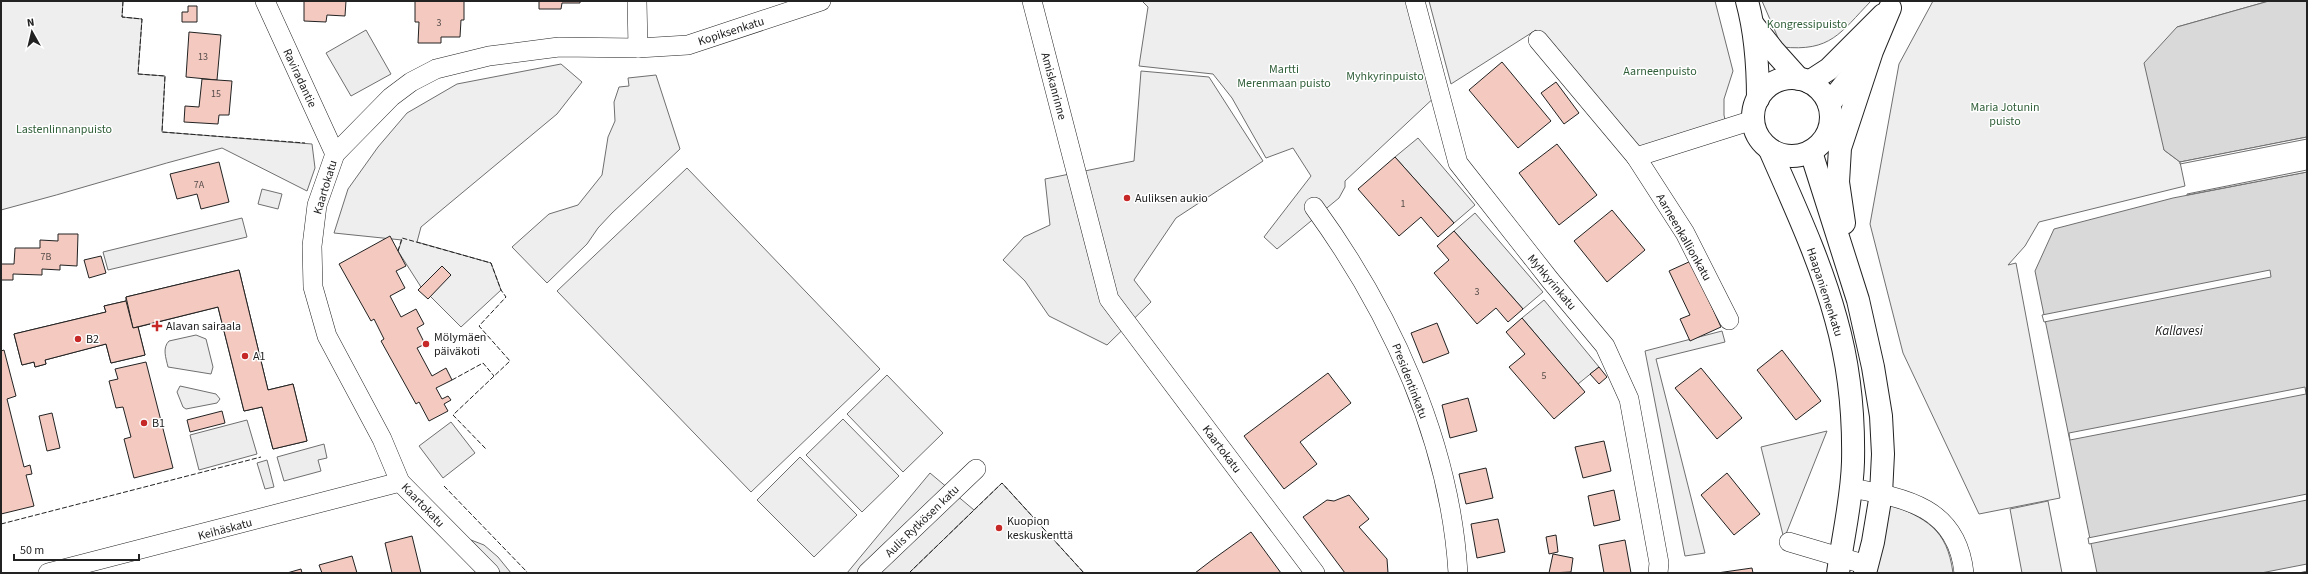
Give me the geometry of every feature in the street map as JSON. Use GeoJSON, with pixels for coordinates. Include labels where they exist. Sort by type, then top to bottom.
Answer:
{"type":"FeatureCollection","features":[{"type":"Feature","properties":{"kind":"main road"},"geometry":{"type":"LineString","coordinates":[[1747,1],[1754,25],[1758,55],[1758,99],[1753,120],[1757,135],[1770,150],[1787,156],[1797,156],[1811,152],[1821,143],[1830,130],[1831,115],[1829,104],[1823,93],[1804,80],[1773,50],[1754,25]]}},
{"type":"Feature","properties":{"kind":"main road"},"geometry":{"type":"LineString","coordinates":[[1758,99],[1764,90],[1775,82],[1788,78],[1804,80],[1830,69],[1891,4]]}},
{"type":"Feature","properties":{"kind":"main road"},"geometry":{"type":"LineString","coordinates":[[1852,280],[1838,182],[1838,163],[1844,134],[1872,51],[1891,4]]}},
{"type":"Feature","properties":{"kind":"main road"},"geometry":{"type":"LineString","coordinates":[[1829,104],[1872,51]]}},
{"type":"Feature","properties":{"kind":"main road","name":"Haapaniemenkatu"},"geometry":{"type":"LineString","coordinates":[[1770,150],[1820,268],[1836,319],[1847,369],[1852,419],[1851,488],[1839,565]]}},
{"type":"Feature","properties":{"kind":"main road"},"geometry":{"type":"LineString","coordinates":[[1811,152],[1852,280],[1873,366],[1881,416],[1883,454],[1881,494],[1866,569]]}},
{"type":"Feature","properties":{"kind":"street","name":"Raviradantie"},"geometry":{"type":"LineString","coordinates":[[265,1],[335,154]]}},
{"type":"Feature","properties":{"kind":"street"},"geometry":{"type":"LineString","coordinates":[[636,1],[638,48]]}},
{"type":"Feature","properties":{"kind":"street","name":"Kopiksenkatu"},"geometry":{"type":"LineString","coordinates":[[638,48],[688,45],[821,1]]}},
{"type":"Feature","properties":{"kind":"street","name":"Amiskanrinne"},"geometry":{"type":"LineString","coordinates":[[1032,1],[1109,299],[1128,326]]}},
{"type":"Feature","properties":{"kind":"street","name":"Myhkyrinkatu"},"geometry":{"type":"LineString","coordinates":[[1415,1],[1458,162],[1550,280],[1605,346],[1629,399],[1659,563],[1658,573]]}},
{"type":"Feature","properties":{"kind":"street","name":"Aarneenkallionkatu"},"geometry":{"type":"LineString","coordinates":[[1538,40],[1636,157],[1684,233],[1729,320]]}},
{"type":"Feature","properties":{"kind":"street","name":"Kaartokatu"},"geometry":{"type":"LineString","coordinates":[[490,573],[400,482],[382,438],[327,336],[313,287],[312,246],[317,206],[335,154],[391,97],[411,82],[436,69],[462,61],[518,52],[586,46],[638,48]]}},
{"type":"Feature","properties":{"kind":"street"},"geometry":{"type":"LineString","coordinates":[[1636,157],[1753,120]]}},
{"type":"Feature","properties":{"kind":"street","name":"Presidentinkatu"},"geometry":{"type":"LineString","coordinates":[[1314,207],[1340,242],[1398,346],[1439,457],[1456,541],[1458,573]]}},
{"type":"Feature","properties":{"kind":"street","name":"Kaartokatu"},"geometry":{"type":"LineString","coordinates":[[1128,326],[1315,573]]}},
{"type":"Feature","properties":{"kind":"street","name":"Aulis Rytkösen katu"},"geometry":{"type":"LineString","coordinates":[[868,573],[976,469]]}},
{"type":"Feature","properties":{"kind":"street","name":"Keihäskatu"},"geometry":{"type":"LineString","coordinates":[[48,573],[94,568],[400,482]]}},
{"type":"Feature","properties":{"kind":"street"},"geometry":{"type":"LineString","coordinates":[[1851,488],[1905,499],[1924,507],[1940,519],[1953,534],[1962,556],[1964,573]]}},
{"type":"Feature","properties":{"kind":"street"},"geometry":{"type":"LineString","coordinates":[[1789,542],[1839,565],[1866,569]]}},
{"type":"Feature","properties":{"kind":"green space","name":"Lastenlinnanpuisto"},"geometry":{"type":"Polygon","coordinates":[[[1,1],[123,1],[122,17],[142,19],[138,74],[165,76],[162,132],[312,144],[315,168],[307,191],[222,148],[1,210],[1,1]]]}},
{"type":"Feature","properties":{"kind":"green space","name":"Martti Merenmaan puisto"},"geometry":{"type":"Polygon","coordinates":[[[1142,1],[1415,1],[1439,93],[1345,181],[1345,187],[1339,198],[1277,249],[1264,237],[1311,176],[1293,148],[1266,158],[1232,98],[1213,74],[1139,66],[1148,7],[1142,1]]]}},
{"type":"Feature","properties":{"kind":"green space","name":"Aarneenpuisto"},"geometry":{"type":"Polygon","coordinates":[[[1429,1],[1715,1],[1733,71],[1724,99],[1724,115],[1727,129],[1636,157],[1594,93],[1536,30],[1451,84],[1429,1]]]}},
{"type":"Feature","properties":{"kind":"green space","name":"Kongressipuisto"},"geometry":{"type":"Polygon","coordinates":[[[1762,1],[1871,1],[1842,31],[1833,38],[1824,43],[1799,48],[1782,47],[1762,1]]]}},
{"type":"Feature","properties":{"kind":"green space","name":"Maria Jotunin puisto"},"geometry":{"type":"Polygon","coordinates":[[[1933,1],[2269,1],[2177,27],[2164,150],[2180,162],[2185,186],[2039,222],[2025,246],[2008,265],[2016,263],[2060,498],[1979,514],[1903,353],[1870,224],[1899,64],[1933,1]]]}},
{"type":"Feature","properties":{"kind":"green space"},"geometry":{"type":"Polygon","coordinates":[[[561,64],[582,82],[557,114],[421,227],[417,242],[491,263],[501,290],[461,327],[430,296],[451,275],[442,266],[421,287],[398,251],[402,240],[334,233],[348,189],[378,147],[407,113],[457,84],[561,64]]]}},
{"type":"Feature","properties":{"kind":"green space"},"geometry":{"type":"Polygon","coordinates":[[[656,75],[680,149],[612,213],[598,228],[587,244],[547,283],[512,247],[549,214],[578,205],[602,175],[608,137],[615,121],[614,102],[619,87],[629,86],[628,78],[656,75]]]}},
{"type":"Feature","properties":{"kind":"green space"},"geometry":{"type":"Polygon","coordinates":[[[687,168],[880,369],[751,492],[557,291],[687,168]]]}},
{"type":"Feature","properties":{"kind":"green space"},"geometry":{"type":"Polygon","coordinates":[[[1722,331],[1725,342],[1656,359],[1705,553],[1685,556],[1645,351],[1722,331]]]}},
{"type":"Feature","properties":{"kind":"green space"},"geometry":{"type":"Polygon","coordinates":[[[196,335],[206,339],[213,367],[211,374],[168,367],[165,350],[169,341],[196,335]]]}},
{"type":"Feature","properties":{"kind":"green space"},"geometry":{"type":"Polygon","coordinates":[[[887,375],[943,433],[903,472],[847,414],[887,375]]]}},
{"type":"Feature","properties":{"kind":"green space"},"geometry":{"type":"Polygon","coordinates":[[[180,386],[216,394],[220,399],[217,403],[186,409],[183,407],[177,392],[180,386]]]}},
{"type":"Feature","properties":{"kind":"green space"},"geometry":{"type":"Polygon","coordinates":[[[843,419],[899,476],[862,512],[806,455],[843,419]]]}},
{"type":"Feature","properties":{"kind":"green space"},"geometry":{"type":"Polygon","coordinates":[[[1827,431],[1784,539],[1761,447],[1827,431]]]}},
{"type":"Feature","properties":{"kind":"green space"},"geometry":{"type":"Polygon","coordinates":[[[800,457],[857,515],[814,557],[757,500],[800,457]]]}},
{"type":"Feature","properties":{"kind":"green space","name":"Kuopion keskuskenttä"},"geometry":{"type":"Polygon","coordinates":[[[1002,483],[1084,573],[908,573],[1002,483]]]}},
{"type":"Feature","properties":{"kind":"green space"},"geometry":{"type":"Polygon","coordinates":[[[1888,503],[1924,520],[1940,535],[1946,545],[1953,573],[1876,573],[1888,503]]]}},
{"type":"Feature","properties":{"kind":"shaded area"},"geometry":{"type":"Polygon","coordinates":[[[366,30],[391,74],[351,96],[326,53],[366,30]]]}},
{"type":"Feature","properties":{"kind":"shaded area","name":"Auliksen aukio"},"geometry":{"type":"Polygon","coordinates":[[[1141,71],[1209,77],[1263,161],[1176,218],[1134,280],[1151,302],[1107,345],[1049,316],[1025,281],[1003,260],[1024,237],[1050,225],[1045,179],[1134,161],[1141,71]]]}},
{"type":"Feature","properties":{"kind":"shaded area"},"geometry":{"type":"Polygon","coordinates":[[[1418,138],[1475,205],[1454,223],[1395,157],[1418,138]]]}},
{"type":"Feature","properties":{"kind":"shaded area"},"geometry":{"type":"Polygon","coordinates":[[[262,189],[282,194],[278,209],[258,204],[262,189]]]}},
{"type":"Feature","properties":{"kind":"shaded area"},"geometry":{"type":"Polygon","coordinates":[[[1475,213],[1543,292],[1523,309],[1454,231],[1475,213]]]}},
{"type":"Feature","properties":{"kind":"shaded area"},"geometry":{"type":"Polygon","coordinates":[[[242,218],[247,237],[108,270],[103,252],[242,218]]]}},
{"type":"Feature","properties":{"kind":"shaded area"},"geometry":{"type":"Polygon","coordinates":[[[1544,300],[1599,367],[1578,384],[1522,318],[1544,300]]]}},
{"type":"Feature","properties":{"kind":"shaded area"},"geometry":{"type":"Polygon","coordinates":[[[247,420],[257,454],[199,470],[190,435],[247,420]]]}},
{"type":"Feature","properties":{"kind":"shaded area"},"geometry":{"type":"Polygon","coordinates":[[[451,422],[475,453],[443,478],[419,446],[451,422]]]}},
{"type":"Feature","properties":{"kind":"shaded area"},"geometry":{"type":"Polygon","coordinates":[[[324,444],[327,458],[318,460],[321,471],[284,481],[277,457],[324,444]]]}},
{"type":"Feature","properties":{"kind":"shaded area"},"geometry":{"type":"Polygon","coordinates":[[[267,460],[274,487],[265,489],[257,463],[267,460]]]}},
{"type":"Feature","properties":{"kind":"shaded area"},"geometry":{"type":"Polygon","coordinates":[[[930,473],[974,510],[909,573],[847,573],[930,473]]]}},
{"type":"Feature","properties":{"kind":"shaded area"},"geometry":{"type":"Polygon","coordinates":[[[2048,501],[2062,573],[2022,573],[2010,509],[2048,501]]]}},
{"type":"Feature","properties":{"kind":"shaded area"},"geometry":{"type":"Polygon","coordinates":[[[471,540],[484,545],[498,557],[511,573],[501,573],[471,540]]]}},
{"type":"Feature","properties":{"kind":"water"},"geometry":{"type":"Polygon","coordinates":[[[2269,1],[2307,1],[2307,137],[2180,162],[2164,150],[2144,63],[2177,27],[2269,1]]]}},
{"type":"Feature","properties":{"kind":"water","name":"Kallavesi"},"geometry":{"type":"Polygon","coordinates":[[[2307,172],[2307,573],[2097,573],[2035,271],[2054,229],[2173,198],[2307,172]]]}},
{"type":"Feature","properties":{"kind":"pier"},"geometry":{"type":"Polygon","coordinates":[[[2307,137],[2307,139],[2180,164],[2180,162],[2307,137]]]}},
{"type":"Feature","properties":{"kind":"pier"},"geometry":{"type":"Polygon","coordinates":[[[2307,170],[2307,172],[2187,195],[2187,194],[2307,170]]]}},
{"type":"Feature","properties":{"kind":"pier"},"geometry":{"type":"Polygon","coordinates":[[[2270,270],[2271,277],[2044,322],[2042,315],[2270,270]]]}},
{"type":"Feature","properties":{"kind":"pier"},"geometry":{"type":"Polygon","coordinates":[[[2305,387],[2306,394],[2070,440],[2069,433],[2305,387]]]}},
{"type":"Feature","properties":{"kind":"pier"},"geometry":{"type":"Polygon","coordinates":[[[2307,494],[2307,500],[2089,544],[2088,538],[2307,494]]]}},
{"type":"Feature","properties":{"kind":"pier"},"geometry":{"type":"Polygon","coordinates":[[[2307,564],[2307,571],[2299,573],[2261,573],[2307,564]]]}},
{"type":"Feature","properties":{"kind":"building"},"geometry":{"type":"Polygon","coordinates":[[[304,1],[346,1],[345,16],[327,15],[326,22],[304,21],[304,1]]]}},
{"type":"Feature","properties":{"kind":"building"},"geometry":{"type":"Polygon","coordinates":[[[415,1],[464,1],[464,20],[461,20],[460,37],[441,37],[441,43],[418,43],[419,22],[415,22],[415,1]]]}},
{"type":"Feature","properties":{"kind":"building"},"geometry":{"type":"Polygon","coordinates":[[[539,1],[580,1],[580,3],[562,3],[561,9],[539,9],[539,1]]]}},
{"type":"Feature","properties":{"kind":"building"},"geometry":{"type":"Polygon","coordinates":[[[188,6],[197,6],[197,22],[182,22],[182,12],[188,12],[188,6]]]}},
{"type":"Feature","properties":{"kind":"building"},"geometry":{"type":"Polygon","coordinates":[[[189,32],[221,35],[217,80],[186,77],[189,32]]]}},
{"type":"Feature","properties":{"kind":"building"},"geometry":{"type":"Polygon","coordinates":[[[1502,62],[1551,121],[1518,148],[1469,90],[1502,62]]]}},
{"type":"Feature","properties":{"kind":"building"},"geometry":{"type":"Polygon","coordinates":[[[202,79],[232,81],[229,115],[219,115],[218,124],[184,122],[185,106],[199,107],[202,79]]]}},
{"type":"Feature","properties":{"kind":"building"},"geometry":{"type":"Polygon","coordinates":[[[1556,82],[1579,113],[1564,124],[1541,93],[1556,82]]]}},
{"type":"Feature","properties":{"kind":"building"},"geometry":{"type":"Polygon","coordinates":[[[1557,144],[1597,195],[1559,225],[1519,173],[1557,144]]]}},
{"type":"Feature","properties":{"kind":"building"},"geometry":{"type":"Polygon","coordinates":[[[1395,157],[1454,223],[1438,237],[1421,217],[1399,236],[1358,189],[1395,157]]]}},
{"type":"Feature","properties":{"kind":"building"},"geometry":{"type":"Polygon","coordinates":[[[219,162],[229,202],[201,209],[197,194],[177,199],[170,174],[219,162]]]}},
{"type":"Feature","properties":{"kind":"building"},"geometry":{"type":"Polygon","coordinates":[[[1612,210],[1645,250],[1607,282],[1574,241],[1612,210]]]}},
{"type":"Feature","properties":{"kind":"building"},"geometry":{"type":"Polygon","coordinates":[[[1454,231],[1523,309],[1508,322],[1496,308],[1477,324],[1434,273],[1449,260],[1437,246],[1454,231]]]}},
{"type":"Feature","properties":{"kind":"building"},"geometry":{"type":"Polygon","coordinates":[[[58,234],[78,234],[77,266],[60,265],[60,270],[42,269],[42,275],[13,274],[13,280],[1,280],[1,264],[14,264],[15,248],[40,248],[40,240],[58,241],[58,234]]]}},
{"type":"Feature","properties":{"kind":"building"},"geometry":{"type":"Polygon","coordinates":[[[390,236],[406,266],[396,271],[405,288],[390,296],[401,317],[416,309],[424,324],[417,328],[425,344],[417,348],[432,376],[446,368],[452,380],[436,388],[442,399],[448,396],[451,400],[444,404],[448,411],[429,421],[419,402],[416,404],[381,341],[384,339],[374,319],[371,321],[339,264],[390,236]]]}},
{"type":"Feature","properties":{"kind":"building"},"geometry":{"type":"Polygon","coordinates":[[[101,256],[106,273],[89,278],[84,260],[101,256]]]}},
{"type":"Feature","properties":{"kind":"building"},"geometry":{"type":"Polygon","coordinates":[[[1691,261],[1721,327],[1690,341],[1680,319],[1690,315],[1669,271],[1691,261]]]}},
{"type":"Feature","properties":{"kind":"building"},"geometry":{"type":"Polygon","coordinates":[[[442,266],[451,275],[428,299],[418,290],[442,266]]]}},
{"type":"Feature","properties":{"kind":"building","name":"A1"},"geometry":{"type":"Polygon","coordinates":[[[239,270],[268,390],[293,384],[307,441],[273,449],[262,407],[244,411],[218,307],[138,327],[145,355],[111,363],[106,344],[45,360],[46,364],[35,367],[34,362],[22,365],[14,334],[106,312],[104,306],[126,301],[126,297],[239,270]]]}},
{"type":"Feature","properties":{"kind":"building","name":"A1"},"geometry":{"type":"Polygon","coordinates":[[[239,270],[268,390],[293,384],[307,441],[273,449],[262,407],[244,411],[218,307],[133,328],[126,297],[239,270]]]}},
{"type":"Feature","properties":{"kind":"building","name":"B2"},"geometry":{"type":"Polygon","coordinates":[[[126,301],[133,328],[138,327],[145,355],[111,363],[106,344],[45,360],[46,364],[35,367],[34,362],[22,365],[14,334],[106,312],[104,306],[126,301]]]}},
{"type":"Feature","properties":{"kind":"building"},"geometry":{"type":"Polygon","coordinates":[[[1522,318],[1585,392],[1554,419],[1509,367],[1525,354],[1506,332],[1522,318]]]}},
{"type":"Feature","properties":{"kind":"building"},"geometry":{"type":"Polygon","coordinates":[[[1437,323],[1449,353],[1423,363],[1411,333],[1437,323]]]}},
{"type":"Feature","properties":{"kind":"building"},"geometry":{"type":"Polygon","coordinates":[[[4,350],[16,396],[7,399],[24,467],[30,465],[32,474],[26,475],[34,506],[1,514],[1,351],[4,350]]]}},
{"type":"Feature","properties":{"kind":"building"},"geometry":{"type":"Polygon","coordinates":[[[1782,350],[1821,401],[1796,420],[1757,370],[1782,350]]]}},
{"type":"Feature","properties":{"kind":"building","name":"B1"},"geometry":{"type":"Polygon","coordinates":[[[146,362],[173,468],[134,478],[124,439],[131,437],[123,407],[116,408],[109,381],[118,379],[115,369],[146,362]]]}},
{"type":"Feature","properties":{"kind":"building"},"geometry":{"type":"Polygon","coordinates":[[[1599,367],[1607,377],[1599,384],[1590,374],[1599,367]]]}},
{"type":"Feature","properties":{"kind":"building"},"geometry":{"type":"Polygon","coordinates":[[[1701,368],[1742,418],[1717,439],[1675,388],[1701,368]]]}},
{"type":"Feature","properties":{"kind":"building"},"geometry":{"type":"Polygon","coordinates":[[[1328,373],[1351,403],[1300,442],[1317,464],[1284,489],[1244,436],[1328,373]]]}},
{"type":"Feature","properties":{"kind":"building"},"geometry":{"type":"Polygon","coordinates":[[[1468,398],[1477,431],[1450,438],[1442,405],[1468,398]]]}},
{"type":"Feature","properties":{"kind":"building"},"geometry":{"type":"Polygon","coordinates":[[[222,411],[225,423],[190,432],[187,420],[222,411]]]}},
{"type":"Feature","properties":{"kind":"building"},"geometry":{"type":"Polygon","coordinates":[[[52,413],[60,448],[47,451],[39,416],[52,413]]]}},
{"type":"Feature","properties":{"kind":"building"},"geometry":{"type":"Polygon","coordinates":[[[1604,441],[1611,471],[1583,478],[1575,447],[1604,441]]]}},
{"type":"Feature","properties":{"kind":"building"},"geometry":{"type":"Polygon","coordinates":[[[1486,468],[1493,498],[1466,504],[1459,474],[1486,468]]]}},
{"type":"Feature","properties":{"kind":"building"},"geometry":{"type":"Polygon","coordinates":[[[1727,473],[1760,514],[1734,535],[1701,495],[1727,473]]]}},
{"type":"Feature","properties":{"kind":"building"},"geometry":{"type":"Polygon","coordinates":[[[1614,490],[1620,520],[1594,526],[1588,496],[1614,490]]]}},
{"type":"Feature","properties":{"kind":"building"},"geometry":{"type":"Polygon","coordinates":[[[1349,495],[1369,519],[1359,527],[1387,559],[1388,573],[1345,573],[1303,517],[1327,500],[1334,501],[1349,495]]]}},
{"type":"Feature","properties":{"kind":"building"},"geometry":{"type":"Polygon","coordinates":[[[1498,519],[1505,552],[1477,558],[1471,524],[1498,519]]]}},
{"type":"Feature","properties":{"kind":"building"},"geometry":{"type":"Polygon","coordinates":[[[1251,532],[1281,573],[1195,573],[1212,560],[1251,532]]]}},
{"type":"Feature","properties":{"kind":"building"},"geometry":{"type":"Polygon","coordinates":[[[1556,535],[1558,552],[1549,554],[1546,537],[1556,535]]]}},
{"type":"Feature","properties":{"kind":"building"},"geometry":{"type":"Polygon","coordinates":[[[412,536],[421,573],[392,573],[385,543],[412,536]]]}},
{"type":"Feature","properties":{"kind":"building"},"geometry":{"type":"Polygon","coordinates":[[[1625,540],[1631,573],[1604,573],[1599,545],[1625,540]]]}},
{"type":"Feature","properties":{"kind":"building"},"geometry":{"type":"Polygon","coordinates":[[[1553,554],[1573,558],[1571,572],[1549,573],[1553,554]]]}},
{"type":"Feature","properties":{"kind":"building"},"geometry":{"type":"Polygon","coordinates":[[[352,556],[357,573],[322,573],[319,565],[352,556]]]}},
{"type":"Feature","properties":{"kind":"building"},"geometry":{"type":"Polygon","coordinates":[[[1752,568],[1753,573],[1717,573],[1752,568]]]}},
{"type":"Feature","properties":{"kind":"building"},"geometry":{"type":"Polygon","coordinates":[[[301,569],[302,573],[287,573],[301,569]]]}},
{"type":"Feature","properties":{"kind":"fence"},"geometry":{"type":"LineString","coordinates":[[123,1],[122,17],[142,19],[138,74],[165,76],[162,132],[305,143]]}},
{"type":"Feature","properties":{"kind":"fence"},"geometry":{"type":"LineString","coordinates":[[398,251],[402,238],[491,263],[501,290],[506,297],[479,326],[510,361],[453,415],[486,449]]}},
{"type":"Feature","properties":{"kind":"fence"},"geometry":{"type":"LineString","coordinates":[[452,380],[483,363],[494,376]]}},
{"type":"Feature","properties":{"kind":"fence"},"geometry":{"type":"LineString","coordinates":[[1,524],[261,457]]}},
{"type":"Feature","properties":{"kind":"fence"},"geometry":{"type":"LineString","coordinates":[[909,573],[1002,483],[1084,573]]}},
{"type":"Feature","properties":{"kind":"fence"},"geometry":{"type":"LineString","coordinates":[[444,486],[528,573]]}},
{"type":"Feature","properties":{"kind":"place","name":"Auliksen aukio"},"geometry":{"type":"Point","coordinates":[1127,198]}},
{"type":"Feature","properties":{"kind":"place","name":"Alavan sairaala"},"geometry":{"type":"Point","coordinates":[157,326]}},
{"type":"Feature","properties":{"kind":"place","name":"B2"},"geometry":{"type":"Point","coordinates":[78,339]}},
{"type":"Feature","properties":{"kind":"place","name":"Mölymäen päiväkoti"},"geometry":{"type":"Point","coordinates":[426,344]}},
{"type":"Feature","properties":{"kind":"place","name":"A1"},"geometry":{"type":"Point","coordinates":[245,356]}},
{"type":"Feature","properties":{"kind":"place","name":"B1"},"geometry":{"type":"Point","coordinates":[144,423]}},
{"type":"Feature","properties":{"kind":"place","name":"Kuopion keskuskenttä"},"geometry":{"type":"Point","coordinates":[999,528]}},
{"type":"Feature","properties":{"kind":"park label","name":"Myhkyrinpuisto"},"geometry":{"type":"Point","coordinates":[1385,76]}}]}
